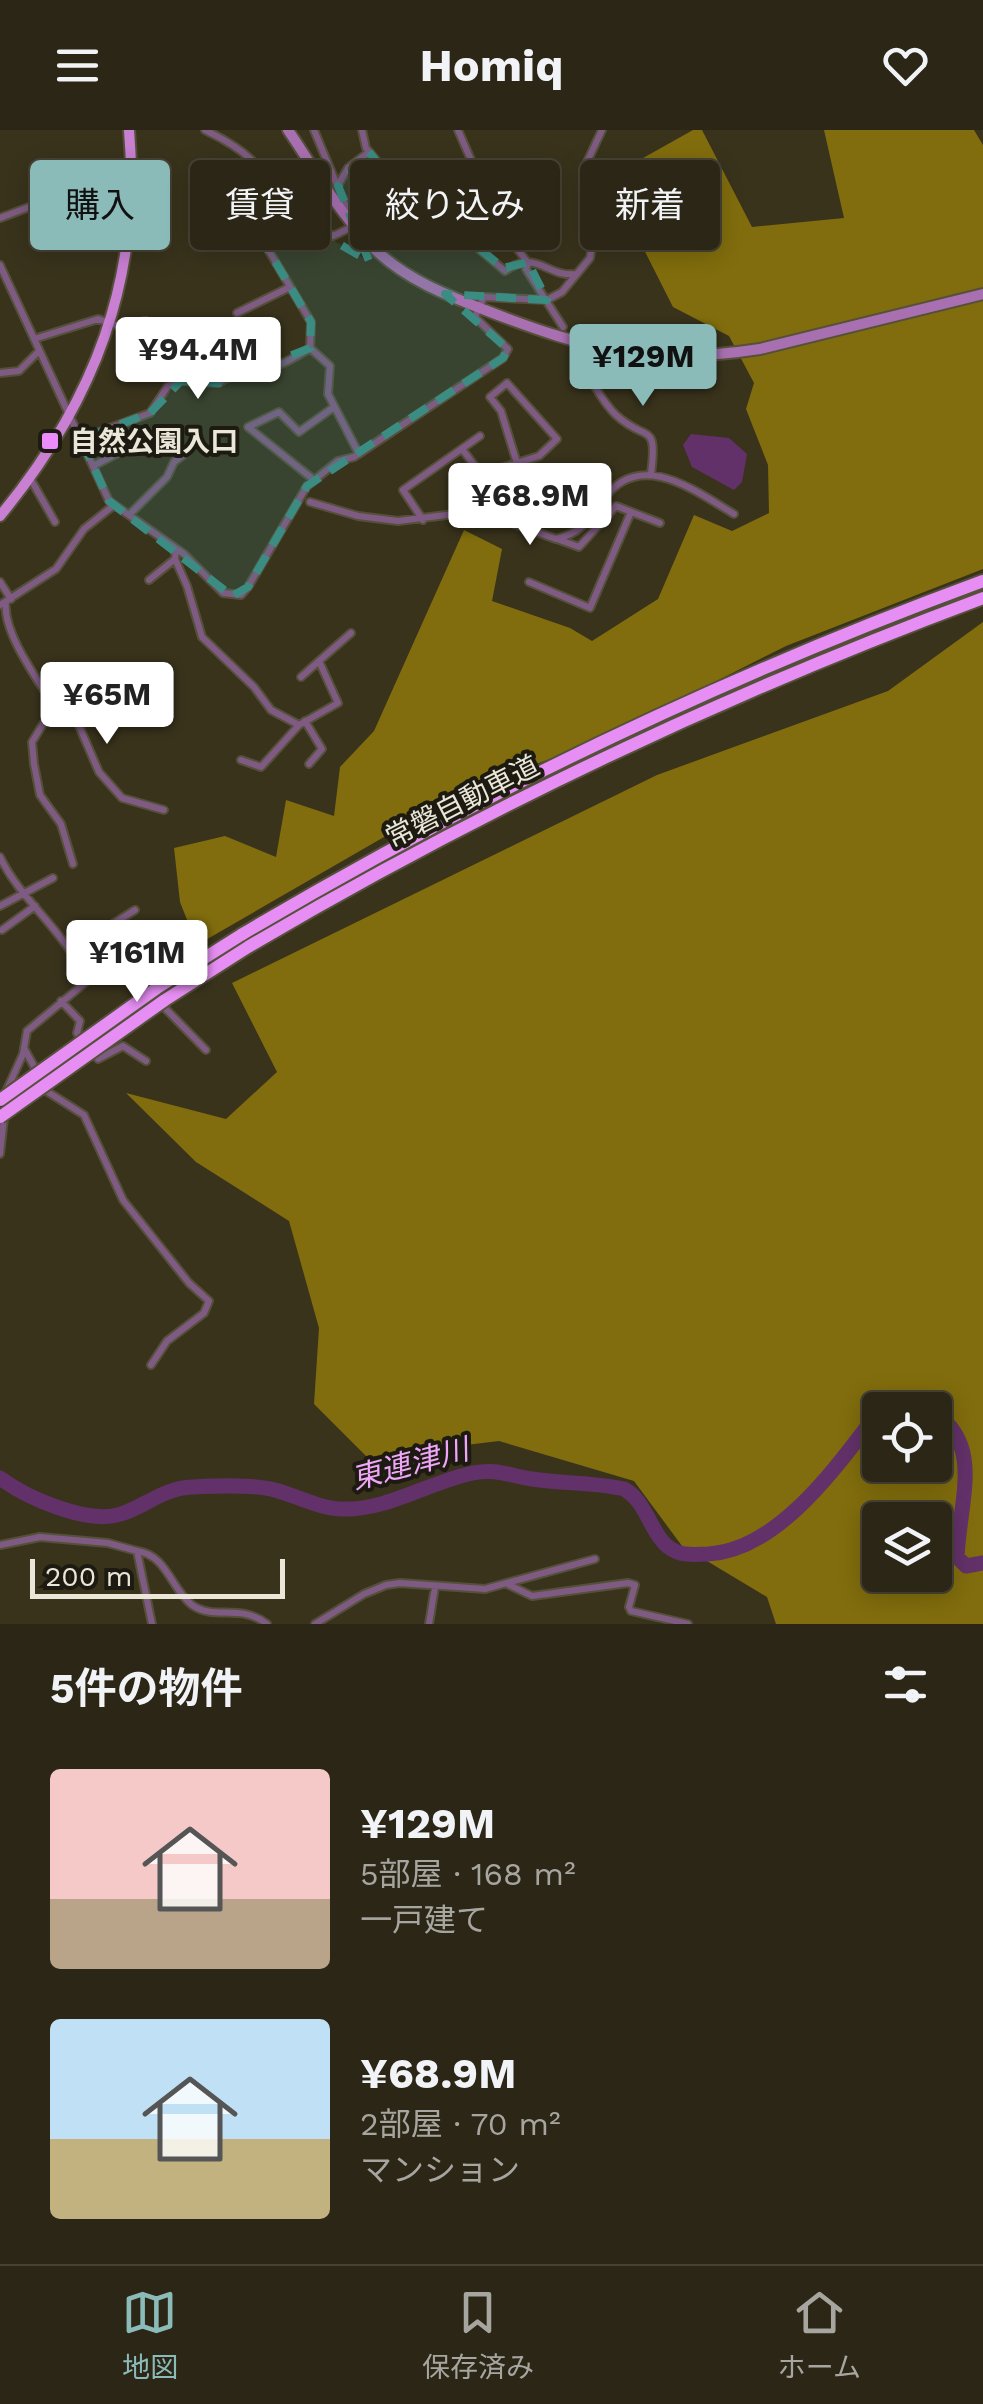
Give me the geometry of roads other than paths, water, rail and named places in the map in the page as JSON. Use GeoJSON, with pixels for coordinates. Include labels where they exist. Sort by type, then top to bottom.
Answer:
{"type":"FeatureCollection","features":[{"type":"Feature","properties":{"kind":"highway","name":"常磐自動車道"},"geometry":{"type":"LineString","coordinates":[[0,1117],[245,941],[401,844],[574,755],[724,685],[983,581]]}},
{"type":"Feature","properties":{"kind":"highway","name":"常磐自動車道"},"geometry":{"type":"LineString","coordinates":[[0,1100],[142,998],[392,864],[579,769],[750,690],[983,598]]}},
{"type":"Feature","properties":{"kind":"main road"},"geometry":{"type":"LineString","coordinates":[[129,130],[130,160]]}},
{"type":"Feature","properties":{"kind":"main road"},"geometry":{"type":"LineString","coordinates":[[0,516],[71,417],[110,324],[126,250]]}},
{"type":"Feature","properties":{"kind":"street"},"geometry":{"type":"LineString","coordinates":[[205,130],[250,160]]}},
{"type":"Feature","properties":{"kind":"street"},"geometry":{"type":"LineString","coordinates":[[288,130],[350,220]]}},
{"type":"Feature","properties":{"kind":"street"},"geometry":{"type":"LineString","coordinates":[[314,130],[350,216]]}},
{"type":"Feature","properties":{"kind":"street"},"geometry":{"type":"LineString","coordinates":[[362,130],[369,152],[413,205],[422,223],[444,243],[465,237],[506,271],[528,262],[542,263],[563,276],[577,274]]}},
{"type":"Feature","properties":{"kind":"street"},"geometry":{"type":"LineString","coordinates":[[458,130],[475,170],[474,193],[528,262]]}},
{"type":"Feature","properties":{"kind":"street"},"geometry":{"type":"LineString","coordinates":[[0,266],[114,505],[176,548],[223,593],[240,594],[248,588],[307,486],[338,461],[359,454],[502,358],[508,350],[475,316],[484,297],[547,300],[562,292],[590,258],[595,228],[586,183],[587,162],[602,130]]}},
{"type":"Feature","properties":{"kind":"street"},"geometry":{"type":"LineString","coordinates":[[338,186],[348,168],[369,152]]}},
{"type":"Feature","properties":{"kind":"street"},"geometry":{"type":"LineString","coordinates":[[0,218],[30,207]]}},
{"type":"Feature","properties":{"kind":"street"},"geometry":{"type":"LineString","coordinates":[[269,250],[311,322],[310,348]]}},
{"type":"Feature","properties":{"kind":"street"},"geometry":{"type":"LineString","coordinates":[[376,250],[412,278],[478,307],[592,348],[654,356],[760,348],[983,294]]}},
{"type":"Feature","properties":{"kind":"street"},"geometry":{"type":"LineString","coordinates":[[528,262],[526,269],[563,327]]}},
{"type":"Feature","properties":{"kind":"street"},"geometry":{"type":"LineString","coordinates":[[237,313],[290,287]]}},
{"type":"Feature","properties":{"kind":"street"},"geometry":{"type":"LineString","coordinates":[[34,339],[98,319],[119,326],[146,321]]}},
{"type":"Feature","properties":{"kind":"street"},"geometry":{"type":"LineString","coordinates":[[197,382],[200,340]]}},
{"type":"Feature","properties":{"kind":"street"},"geometry":{"type":"LineString","coordinates":[[81,438],[150,413],[168,386],[180,381],[219,384],[230,375],[260,372],[310,348]]}},
{"type":"Feature","properties":{"kind":"street"},"geometry":{"type":"LineString","coordinates":[[310,348],[330,366],[328,394],[359,454]]}},
{"type":"Feature","properties":{"kind":"street"},"geometry":{"type":"LineString","coordinates":[[0,373],[18,370],[39,351]]}},
{"type":"Feature","properties":{"kind":"street"},"geometry":{"type":"LineString","coordinates":[[577,354],[616,415],[649,435],[655,444],[651,474]]}},
{"type":"Feature","properties":{"kind":"street"},"geometry":{"type":"LineString","coordinates":[[462,448],[481,474],[495,470],[517,463],[539,456],[556,439],[507,383],[490,397],[501,411],[517,463]]}},
{"type":"Feature","properties":{"kind":"street"},"geometry":{"type":"LineString","coordinates":[[314,480],[248,426],[279,412],[299,432],[334,407]]}},
{"type":"Feature","properties":{"kind":"street"},"geometry":{"type":"LineString","coordinates":[[422,520],[403,490],[480,436]]}},
{"type":"Feature","properties":{"kind":"street"},"geometry":{"type":"LineString","coordinates":[[93,466],[137,443]]}},
{"type":"Feature","properties":{"kind":"street"},"geometry":{"type":"LineString","coordinates":[[129,515],[187,452]]}},
{"type":"Feature","properties":{"kind":"street"},"geometry":{"type":"LineString","coordinates":[[485,512],[496,501],[495,470]]}},
{"type":"Feature","properties":{"kind":"street"},"geometry":{"type":"LineString","coordinates":[[556,539],[585,527],[606,495],[624,479],[651,474],[690,487],[734,514]]}},
{"type":"Feature","properties":{"kind":"street"},"geometry":{"type":"LineString","coordinates":[[30,478],[54,522]]}},
{"type":"Feature","properties":{"kind":"street"},"geometry":{"type":"LineString","coordinates":[[310,502],[374,520],[422,520],[485,512],[580,547],[616,506],[660,522]]}},
{"type":"Feature","properties":{"kind":"street"},"geometry":{"type":"LineString","coordinates":[[6,602],[56,570],[84,529],[114,505]]}},
{"type":"Feature","properties":{"kind":"street"},"geometry":{"type":"LineString","coordinates":[[529,582],[590,608],[631,512]]}},
{"type":"Feature","properties":{"kind":"street"},"geometry":{"type":"LineString","coordinates":[[176,548],[175,560],[202,637],[254,687],[271,710],[302,723],[322,749],[309,764]]}},
{"type":"Feature","properties":{"kind":"street"},"geometry":{"type":"LineString","coordinates":[[149,580],[175,560]]}},
{"type":"Feature","properties":{"kind":"street"},"geometry":{"type":"LineString","coordinates":[[0,582],[6,602],[4,613],[22,655],[54,706],[32,742],[34,764],[40,796],[60,824],[73,864]]}},
{"type":"Feature","properties":{"kind":"street"},"geometry":{"type":"LineString","coordinates":[[300,677],[351,633]]}},
{"type":"Feature","properties":{"kind":"street"},"geometry":{"type":"LineString","coordinates":[[241,760],[262,768],[302,723],[338,703],[320,661]]}},
{"type":"Feature","properties":{"kind":"street"},"geometry":{"type":"LineString","coordinates":[[52,702],[74,712],[99,772],[122,798],[164,810]]}},
{"type":"Feature","properties":{"kind":"street"},"geometry":{"type":"LineString","coordinates":[[0,857],[69,948],[86,982],[27,1031],[16,1073],[4,1091],[0,1154]]}},
{"type":"Feature","properties":{"kind":"street"},"geometry":{"type":"LineString","coordinates":[[0,906],[52,878]]}},
{"type":"Feature","properties":{"kind":"street"},"geometry":{"type":"LineString","coordinates":[[2,930],[35,906]]}},
{"type":"Feature","properties":{"kind":"street"},"geometry":{"type":"LineString","coordinates":[[69,948],[134,910]]}},
{"type":"Feature","properties":{"kind":"street"},"geometry":{"type":"LineString","coordinates":[[90,939],[114,955],[206,1050]]}},
{"type":"Feature","properties":{"kind":"street"},"geometry":{"type":"LineString","coordinates":[[62,1002],[80,1021],[77,1033],[98,1059],[123,1046],[146,1062]]}},
{"type":"Feature","properties":{"kind":"street"},"geometry":{"type":"LineString","coordinates":[[24,1048],[48,1092],[84,1115],[123,1200],[189,1284],[209,1301],[204,1313],[167,1342],[151,1365]]}},
{"type":"Feature","properties":{"kind":"street"},"geometry":{"type":"LineString","coordinates":[[0,1545],[40,1537],[145,1552],[160,1563],[192,1605],[210,1611],[250,1612],[266,1624]]}},
{"type":"Feature","properties":{"kind":"street"},"geometry":{"type":"LineString","coordinates":[[137,1550],[152,1624]]}},
{"type":"Feature","properties":{"kind":"street"},"geometry":{"type":"LineString","coordinates":[[315,1624],[364,1594],[386,1586],[400,1583],[470,1590],[508,1585],[594,1560]]}},
{"type":"Feature","properties":{"kind":"street"},"geometry":{"type":"LineString","coordinates":[[508,1585],[532,1596],[628,1583],[634,1585],[631,1612],[688,1624]]}},
{"type":"Feature","properties":{"kind":"street"},"geometry":{"type":"LineString","coordinates":[[430,1624],[435,1587]]}},
{"type":"Feature","properties":{"kind":"waterway","name":"東連津川"},"geometry":{"type":"LineString","coordinates":[[952,1429],[964,1458],[965,1475],[957,1557],[966,1566],[983,1563]]}},
{"type":"Feature","properties":{"kind":"waterway","name":"東連津川"},"geometry":{"type":"LineString","coordinates":[[0,1478],[58,1508],[107,1516],[130,1511],[182,1488],[211,1486],[266,1488],[324,1506],[358,1508],[391,1501],[457,1477],[496,1472],[624,1489],[639,1503],[668,1547],[685,1554],[708,1554],[734,1549],[783,1521],[827,1478],[862,1433]]}},
{"type":"Feature","properties":{"kind":"place","name":"自然公園入口"},"geometry":{"type":"Point","coordinates":[50,441]}}]}
